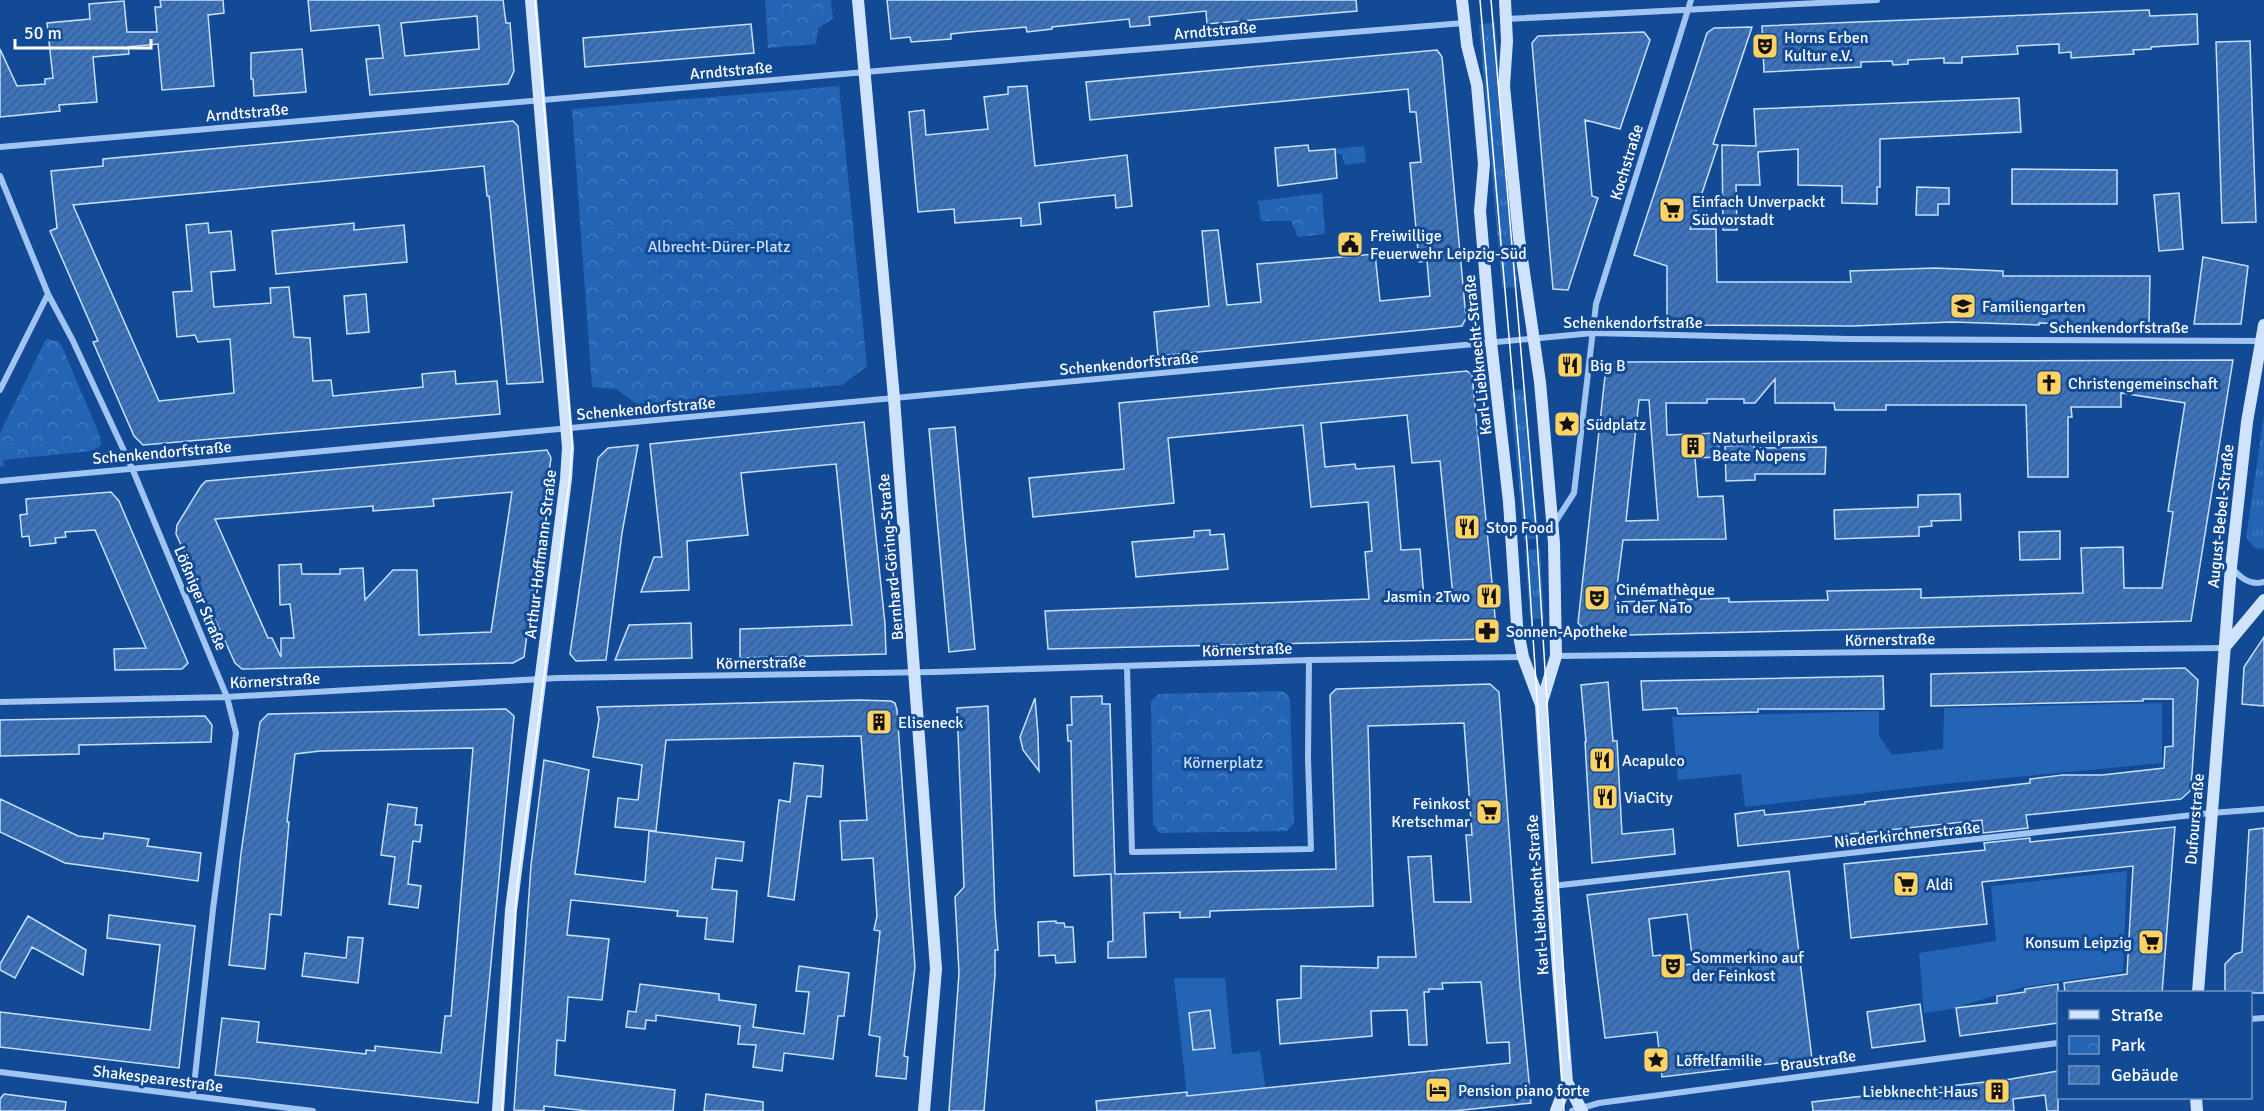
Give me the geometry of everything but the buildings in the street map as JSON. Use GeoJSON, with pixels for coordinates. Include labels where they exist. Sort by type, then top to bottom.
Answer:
{"type":"FeatureCollection","features":[{"type":"Feature","properties":{"kind":"main road","name":"Arthur-Hoffmann-Straße"},"geometry":{"type":"LineString","coordinates":[[498,1111],[511,910],[566,479],[568,429],[531,0]]}},
{"type":"Feature","properties":{"kind":"main road","name":"Bernhard-Göring-Straße"},"geometry":{"type":"LineString","coordinates":[[858,0],[894,398],[916,672],[936,969],[924,1111]]}},
{"type":"Feature","properties":{"kind":"main road","name":"Karl-Liebknecht-Straße"},"geometry":{"type":"LineString","coordinates":[[1462,0],[1464,23],[1477,84],[1484,164],[1480,212],[1491,342],[1509,502],[1517,625],[1523,657],[1541,705],[1566,1082],[1578,1110]]}},
{"type":"Feature","properties":{"kind":"main road","name":"Karl-Liebknecht-Straße"},"geometry":{"type":"LineString","coordinates":[[1505,0],[1507,19],[1504,86],[1519,238],[1540,382],[1560,656],[1541,705]]}},
{"type":"Feature","properties":{"kind":"main road","name":"August-Bebel-Straße"},"geometry":{"type":"LineString","coordinates":[[2223,648],[2246,434],[2264,326]]}},
{"type":"Feature","properties":{"kind":"main road"},"geometry":{"type":"LineString","coordinates":[[2223,648],[2264,600]]}},
{"type":"Feature","properties":{"kind":"main road","name":"Dufourstraße"},"geometry":{"type":"LineString","coordinates":[[2198,991],[2223,648]]}},
{"type":"Feature","properties":{"kind":"main road","name":"Karl-Liebknecht-Straße"},"geometry":{"type":"LineString","coordinates":[[1556,1111],[1566,1082]]}},
{"type":"Feature","properties":{"kind":"street","name":"Kochstraße"},"geometry":{"type":"LineString","coordinates":[[1593,333],[1596,304],[1691,0]]}},
{"type":"Feature","properties":{"kind":"street"},"geometry":{"type":"LineString","coordinates":[[1507,19],[1877,0]]}},
{"type":"Feature","properties":{"kind":"street","name":"Arndtstraße"},"geometry":{"type":"LineString","coordinates":[[0,147],[864,72],[1464,23]]}},
{"type":"Feature","properties":{"kind":"street","name":"Lößniger Straße"},"geometry":{"type":"LineString","coordinates":[[0,176],[48,294],[73,341],[132,468],[227,697],[236,733],[213,909],[193,1095]]}},
{"type":"Feature","properties":{"kind":"street"},"geometry":{"type":"LineString","coordinates":[[0,390],[48,294]]}},
{"type":"Feature","properties":{"kind":"street"},"geometry":{"type":"LineString","coordinates":[[1552,526],[1574,493],[1593,333]]}},
{"type":"Feature","properties":{"kind":"street","name":"Schenkendorfstraße"},"geometry":{"type":"LineString","coordinates":[[0,481],[1593,333],[1848,339],[2263,341]]}},
{"type":"Feature","properties":{"kind":"street"},"geometry":{"type":"LineString","coordinates":[[2230,567],[2243,580],[2258,584],[2264,582]]}},
{"type":"Feature","properties":{"kind":"street","name":"Körnerstraße"},"geometry":{"type":"LineString","coordinates":[[1560,656],[2223,648]]}},
{"type":"Feature","properties":{"kind":"street","name":"Körnerstraße"},"geometry":{"type":"LineString","coordinates":[[0,702],[227,697],[540,678],[916,672],[1309,660],[1523,657]]}},
{"type":"Feature","properties":{"kind":"street"},"geometry":{"type":"LineString","coordinates":[[1126,667],[1132,852],[1311,849],[1308,758],[1309,660]]}},
{"type":"Feature","properties":{"kind":"street","name":"Niederkirchnerstraße"},"geometry":{"type":"LineString","coordinates":[[1552,886],[2264,809]]}},
{"type":"Feature","properties":{"kind":"street","name":"Braustraße"},"geometry":{"type":"LineString","coordinates":[[1578,1110],[1599,1103],[2057,1043]]}},
{"type":"Feature","properties":{"kind":"street","name":"Shakespearestraße"},"geometry":{"type":"LineString","coordinates":[[0,1072],[313,1111]]}},
{"type":"Feature","properties":{"kind":"green space"},"geometry":{"type":"Polygon","coordinates":[[[765,0],[831,0],[833,18],[818,29],[816,44],[768,48],[765,0]]]}},
{"type":"Feature","properties":{"kind":"green space"},"geometry":{"type":"Polygon","coordinates":[[[1495,23],[1518,287],[1502,288],[1479,24],[1495,23]]]}},
{"type":"Feature","properties":{"kind":"green space","name":"Albrecht-Dürer-Platz"},"geometry":{"type":"Polygon","coordinates":[[[839,86],[867,366],[842,385],[637,404],[616,389],[592,387],[572,109],[839,86]]]}},
{"type":"Feature","properties":{"kind":"green space"},"geometry":{"type":"Polygon","coordinates":[[[1364,146],[1366,162],[1345,165],[1342,154],[1335,154],[1335,149],[1364,146]]]}},
{"type":"Feature","properties":{"kind":"green space"},"geometry":{"type":"Polygon","coordinates":[[[1322,193],[1325,234],[1298,237],[1291,221],[1261,221],[1258,201],[1322,193]]]}},
{"type":"Feature","properties":{"kind":"green space"},"geometry":{"type":"Polygon","coordinates":[[[46,339],[61,344],[100,436],[101,446],[91,451],[3,460],[4,466],[0,466],[0,433],[46,339]]]}},
{"type":"Feature","properties":{"kind":"green space"},"geometry":{"type":"Polygon","coordinates":[[[1525,389],[1539,538],[1524,540],[1510,390],[1525,389]]]}},
{"type":"Feature","properties":{"kind":"green space"},"geometry":{"type":"Polygon","coordinates":[[[2264,415],[2264,549],[2255,548],[2246,538],[2264,415]]]}},
{"type":"Feature","properties":{"kind":"green space"},"geometry":{"type":"Polygon","coordinates":[[[1540,549],[1544,619],[1530,619],[1525,550],[1540,549]]]}},
{"type":"Feature","properties":{"kind":"green space","name":"Körnerplatz"},"geometry":{"type":"Polygon","coordinates":[[[1283,691],[1290,698],[1294,823],[1287,831],[1160,833],[1153,825],[1151,701],[1159,694],[1283,691]]]}},
{"type":"Feature","properties":{"kind":"green space"},"geometry":{"type":"Polygon","coordinates":[[[2162,703],[2162,763],[1934,785],[1745,807],[1741,774],[1678,780],[1672,717],[1879,711],[1879,736],[1892,755],[1943,749],[1944,708],[2162,703]]]}},
{"type":"Feature","properties":{"kind":"green space"},"geometry":{"type":"Polygon","coordinates":[[[2127,871],[2123,972],[2023,987],[1951,1009],[1924,1013],[1919,953],[1996,941],[1991,886],[2127,871]]]}},
{"type":"Feature","properties":{"kind":"green space"},"geometry":{"type":"Polygon","coordinates":[[[1174,978],[1225,978],[1232,1054],[1260,1051],[1266,1091],[1251,1089],[1187,1096],[1174,978]]]}},
{"type":"Feature","properties":{"kind":"tram line"},"geometry":{"type":"LineString","coordinates":[[502,1111],[517,887],[570,474],[572,443],[535,0]]}},
{"type":"Feature","properties":{"kind":"tram line"},"geometry":{"type":"LineString","coordinates":[[1480,0],[1527,545],[1564,1111]]}},
{"type":"Feature","properties":{"kind":"tram line"},"geometry":{"type":"LineString","coordinates":[[1491,0],[1537,539],[1569,1060]]}},
{"type":"Feature","properties":{"kind":"place","name":"Horns Erben Kultur e.V."},"geometry":{"type":"Point","coordinates":[1765,46]}},
{"type":"Feature","properties":{"kind":"place","name":"Einfach Unverpackt Südvorstadt"},"geometry":{"type":"Point","coordinates":[1672,210]}},
{"type":"Feature","properties":{"kind":"place","name":"Freiwillige Feuerwehr Leipzig-Süd"},"geometry":{"type":"Point","coordinates":[1350,244]}},
{"type":"Feature","properties":{"kind":"place","name":"Familiengarten"},"geometry":{"type":"Point","coordinates":[1963,306]}},
{"type":"Feature","properties":{"kind":"place","name":"Big B"},"geometry":{"type":"Point","coordinates":[1570,365]}},
{"type":"Feature","properties":{"kind":"place","name":"Christengemeinschaft"},"geometry":{"type":"Point","coordinates":[2049,383]}},
{"type":"Feature","properties":{"kind":"place","name":"Südplatz"},"geometry":{"type":"Point","coordinates":[1567,424]}},
{"type":"Feature","properties":{"kind":"place","name":"Naturheilpraxis Beate Nopens"},"geometry":{"type":"Point","coordinates":[1693,446]}},
{"type":"Feature","properties":{"kind":"place","name":"Stop Food"},"geometry":{"type":"Point","coordinates":[1467,527]}},
{"type":"Feature","properties":{"kind":"place","name":"Jasmin 2Two"},"geometry":{"type":"Point","coordinates":[1489,596]}},
{"type":"Feature","properties":{"kind":"place","name":"Cinémathèque in der NaTo"},"geometry":{"type":"Point","coordinates":[1597,598]}},
{"type":"Feature","properties":{"kind":"place","name":"Sonnen-Apotheke"},"geometry":{"type":"Point","coordinates":[1487,631]}},
{"type":"Feature","properties":{"kind":"place","name":"Eliseneck"},"geometry":{"type":"Point","coordinates":[879,722]}},
{"type":"Feature","properties":{"kind":"place","name":"Acapulco"},"geometry":{"type":"Point","coordinates":[1602,760]}},
{"type":"Feature","properties":{"kind":"place","name":"ViaCity"},"geometry":{"type":"Point","coordinates":[1605,797]}},
{"type":"Feature","properties":{"kind":"place","name":"Feinkost Kretschmar"},"geometry":{"type":"Point","coordinates":[1489,812]}},
{"type":"Feature","properties":{"kind":"place","name":"Aldi"},"geometry":{"type":"Point","coordinates":[1906,884]}},
{"type":"Feature","properties":{"kind":"place","name":"Konsum Leipzig"},"geometry":{"type":"Point","coordinates":[2151,942]}},
{"type":"Feature","properties":{"kind":"place","name":"Sommerkino auf der Feinkost"},"geometry":{"type":"Point","coordinates":[1673,966]}},
{"type":"Feature","properties":{"kind":"place","name":"Löffelfamilie"},"geometry":{"type":"Point","coordinates":[1656,1060]}},
{"type":"Feature","properties":{"kind":"place","name":"Pension piano forte"},"geometry":{"type":"Point","coordinates":[1438,1090]}},
{"type":"Feature","properties":{"kind":"place","name":"Liebknecht-Haus"},"geometry":{"type":"Point","coordinates":[1997,1091]}}]}
